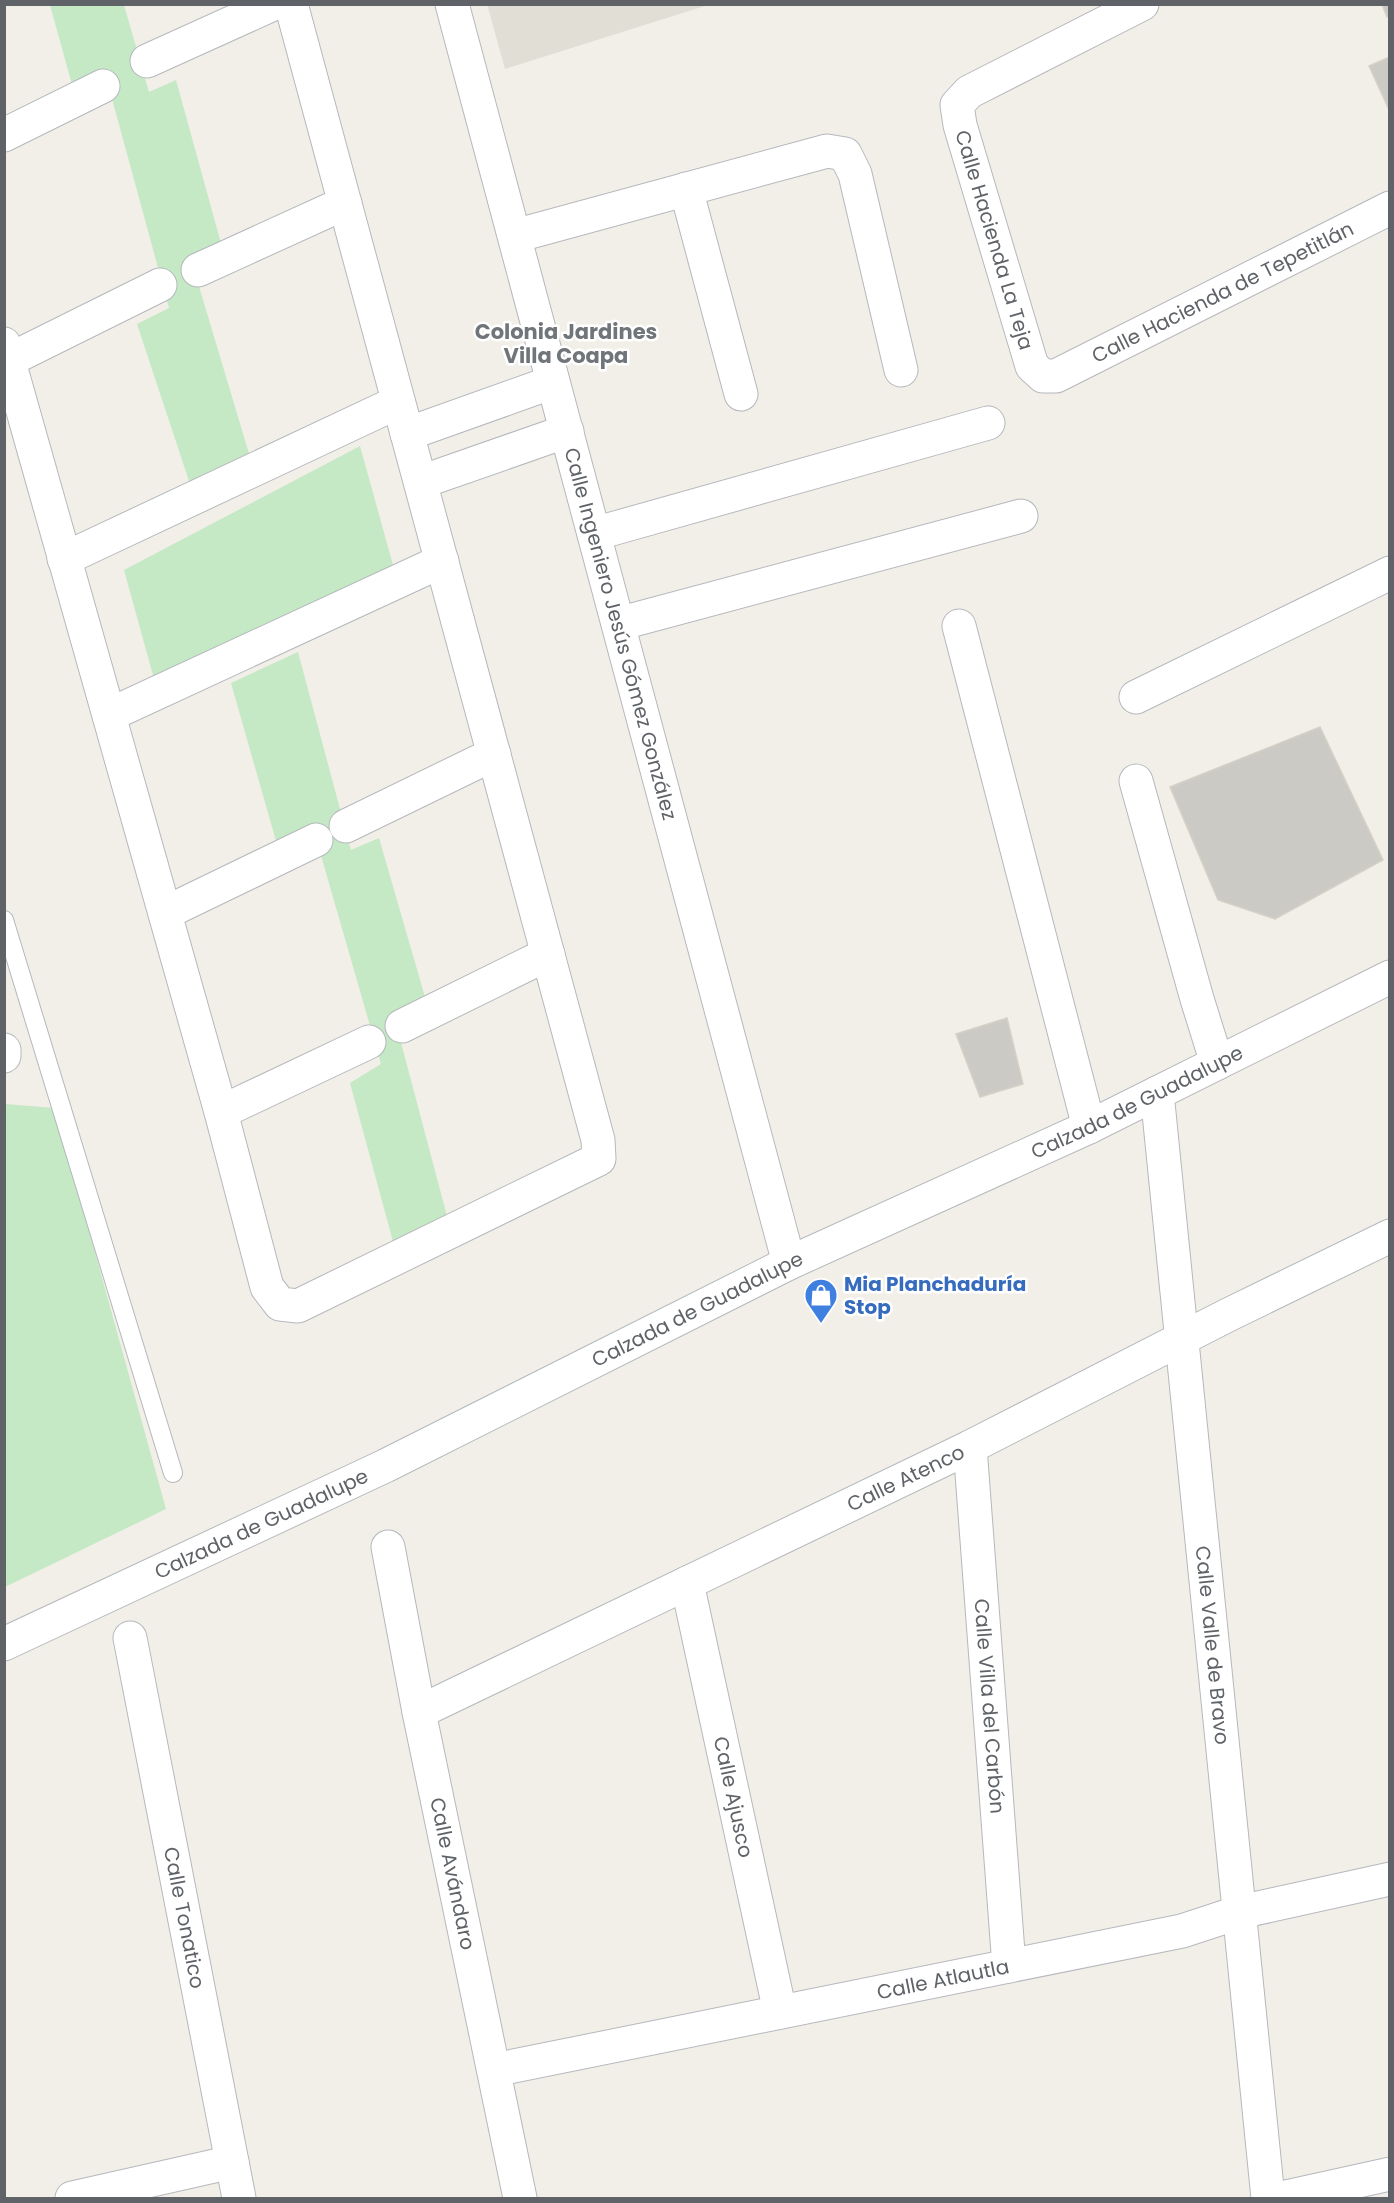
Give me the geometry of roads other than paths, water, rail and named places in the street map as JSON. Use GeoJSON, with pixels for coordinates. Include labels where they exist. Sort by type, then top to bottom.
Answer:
{"type":"FeatureCollection","features":[{"type":"Feature","properties":{"kind":"street"},"geometry":{"type":"LineString","coordinates":[[147,61],[273,4]]}},
{"type":"Feature","properties":{"kind":"street"},"geometry":{"type":"LineString","coordinates":[[160,285],[7,352],[221,1112],[267,1287],[280,1304],[298,1306],[599,1158],[598,1140],[291,4]]}},
{"type":"Feature","properties":{"kind":"street","name":"Calle Ingeniero Jesús Gómez González"},"geometry":{"type":"LineString","coordinates":[[452,4],[789,1263]]}},
{"type":"Feature","properties":{"kind":"street","name":"Calle Hacienda La Teja"},"geometry":{"type":"LineString","coordinates":[[1056,376],[1043,376],[1032,366],[960,125],[957,105],[969,92],[1142,4]]}},
{"type":"Feature","properties":{"kind":"street"},"geometry":{"type":"LineString","coordinates":[[4,135],[103,86]]}},
{"type":"Feature","properties":{"kind":"street"},"geometry":{"type":"LineString","coordinates":[[515,236],[827,151],[845,154],[855,174],[901,370]]}},
{"type":"Feature","properties":{"kind":"street"},"geometry":{"type":"LineString","coordinates":[[687,189],[741,394]]}},
{"type":"Feature","properties":{"kind":"street"},"geometry":{"type":"LineString","coordinates":[[198,270],[345,203]]}},
{"type":"Feature","properties":{"kind":"street","name":"Calle Hacienda de Tepetitlán"},"geometry":{"type":"LineString","coordinates":[[1056,376],[1389,208]]}},
{"type":"Feature","properties":{"kind":"street"},"geometry":{"type":"LineString","coordinates":[[407,434],[553,382]]}},
{"type":"Feature","properties":{"kind":"street"},"geometry":{"type":"LineString","coordinates":[[64,559],[398,402]]}},
{"type":"Feature","properties":{"kind":"street"},"geometry":{"type":"LineString","coordinates":[[594,534],[988,423]]}},
{"type":"Feature","properties":{"kind":"street"},"geometry":{"type":"LineString","coordinates":[[421,482],[567,431]]}},
{"type":"Feature","properties":{"kind":"street"},"geometry":{"type":"LineString","coordinates":[[618,624],[1022,516]]}},
{"type":"Feature","properties":{"kind":"street"},"geometry":{"type":"LineString","coordinates":[[109,715],[442,561]]}},
{"type":"Feature","properties":{"kind":"street"},"geometry":{"type":"LineString","coordinates":[[1136,697],[1389,573]]}},
{"type":"Feature","properties":{"kind":"street"},"geometry":{"type":"LineString","coordinates":[[959,626],[1089,1127]]}},
{"type":"Feature","properties":{"kind":"street"},"geometry":{"type":"LineString","coordinates":[[346,826],[494,754]]}},
{"type":"Feature","properties":{"kind":"street"},"geometry":{"type":"LineString","coordinates":[[1136,781],[1217,1063]]}},
{"type":"Feature","properties":{"kind":"street"},"geometry":{"type":"LineString","coordinates":[[165,912],[316,840]]}},
{"type":"Feature","properties":{"kind":"street"},"geometry":{"type":"LineString","coordinates":[[402,1026],[548,954]]}},
{"type":"Feature","properties":{"kind":"street","name":"Calzada de Guadalupe"},"geometry":{"type":"LineString","coordinates":[[4,1644],[385,1466],[789,1263],[1089,1127],[1389,976]]}},
{"type":"Feature","properties":{"kind":"street"},"geometry":{"type":"LineString","coordinates":[[221,1112],[369,1042]]}},
{"type":"Feature","properties":{"kind":"street"},"geometry":{"type":"LineString","coordinates":[[4,1050],[4,1056]]}},
{"type":"Feature","properties":{"kind":"street","name":"Calle Valle de Bravo"},"geometry":{"type":"LineString","coordinates":[[1157,1094],[1268,2199]]}},
{"type":"Feature","properties":{"kind":"street","name":"Calle Atenco"},"geometry":{"type":"LineString","coordinates":[[419,1712],[970,1447],[1389,1236]]}},
{"type":"Feature","properties":{"kind":"street","name":"Calle Villa del Carbón"},"geometry":{"type":"LineString","coordinates":[[970,1447],[1009,1966]]}},
{"type":"Feature","properties":{"kind":"street","name":"Calle Avándaro"},"geometry":{"type":"LineString","coordinates":[[388,1547],[419,1712],[520,2199]]}},
{"type":"Feature","properties":{"kind":"street","name":"Calle Ajusco"},"geometry":{"type":"LineString","coordinates":[[687,1583],[780,2012]]}},
{"type":"Feature","properties":{"kind":"street","name":"Calle Tonatico"},"geometry":{"type":"LineString","coordinates":[[130,1638],[239,2199]]}},
{"type":"Feature","properties":{"kind":"street","name":"Calle Atlautla"},"geometry":{"type":"LineString","coordinates":[[494,2070],[1182,1931],[1240,1912],[1389,1879]]}},
{"type":"Feature","properties":{"kind":"street"},"geometry":{"type":"LineString","coordinates":[[72,2199],[232,2162]]}},
{"type":"Feature","properties":{"kind":"street"},"geometry":{"type":"LineString","coordinates":[[1281,2199],[1389,2174]]}},
{"type":"Feature","properties":{"kind":"lane"},"geometry":{"type":"LineString","coordinates":[[4,920],[172,1473]]}},
{"type":"Feature","properties":{"kind":"place","name":"Mia Planchaduría Stop"},"geometry":{"type":"Point","coordinates":[821,1324]}},
{"type":"Feature","properties":{"kind":"district","name":"Colonia Jardines Villa Coapa"},"geometry":{"type":"Point","coordinates":[566,343]}}]}
